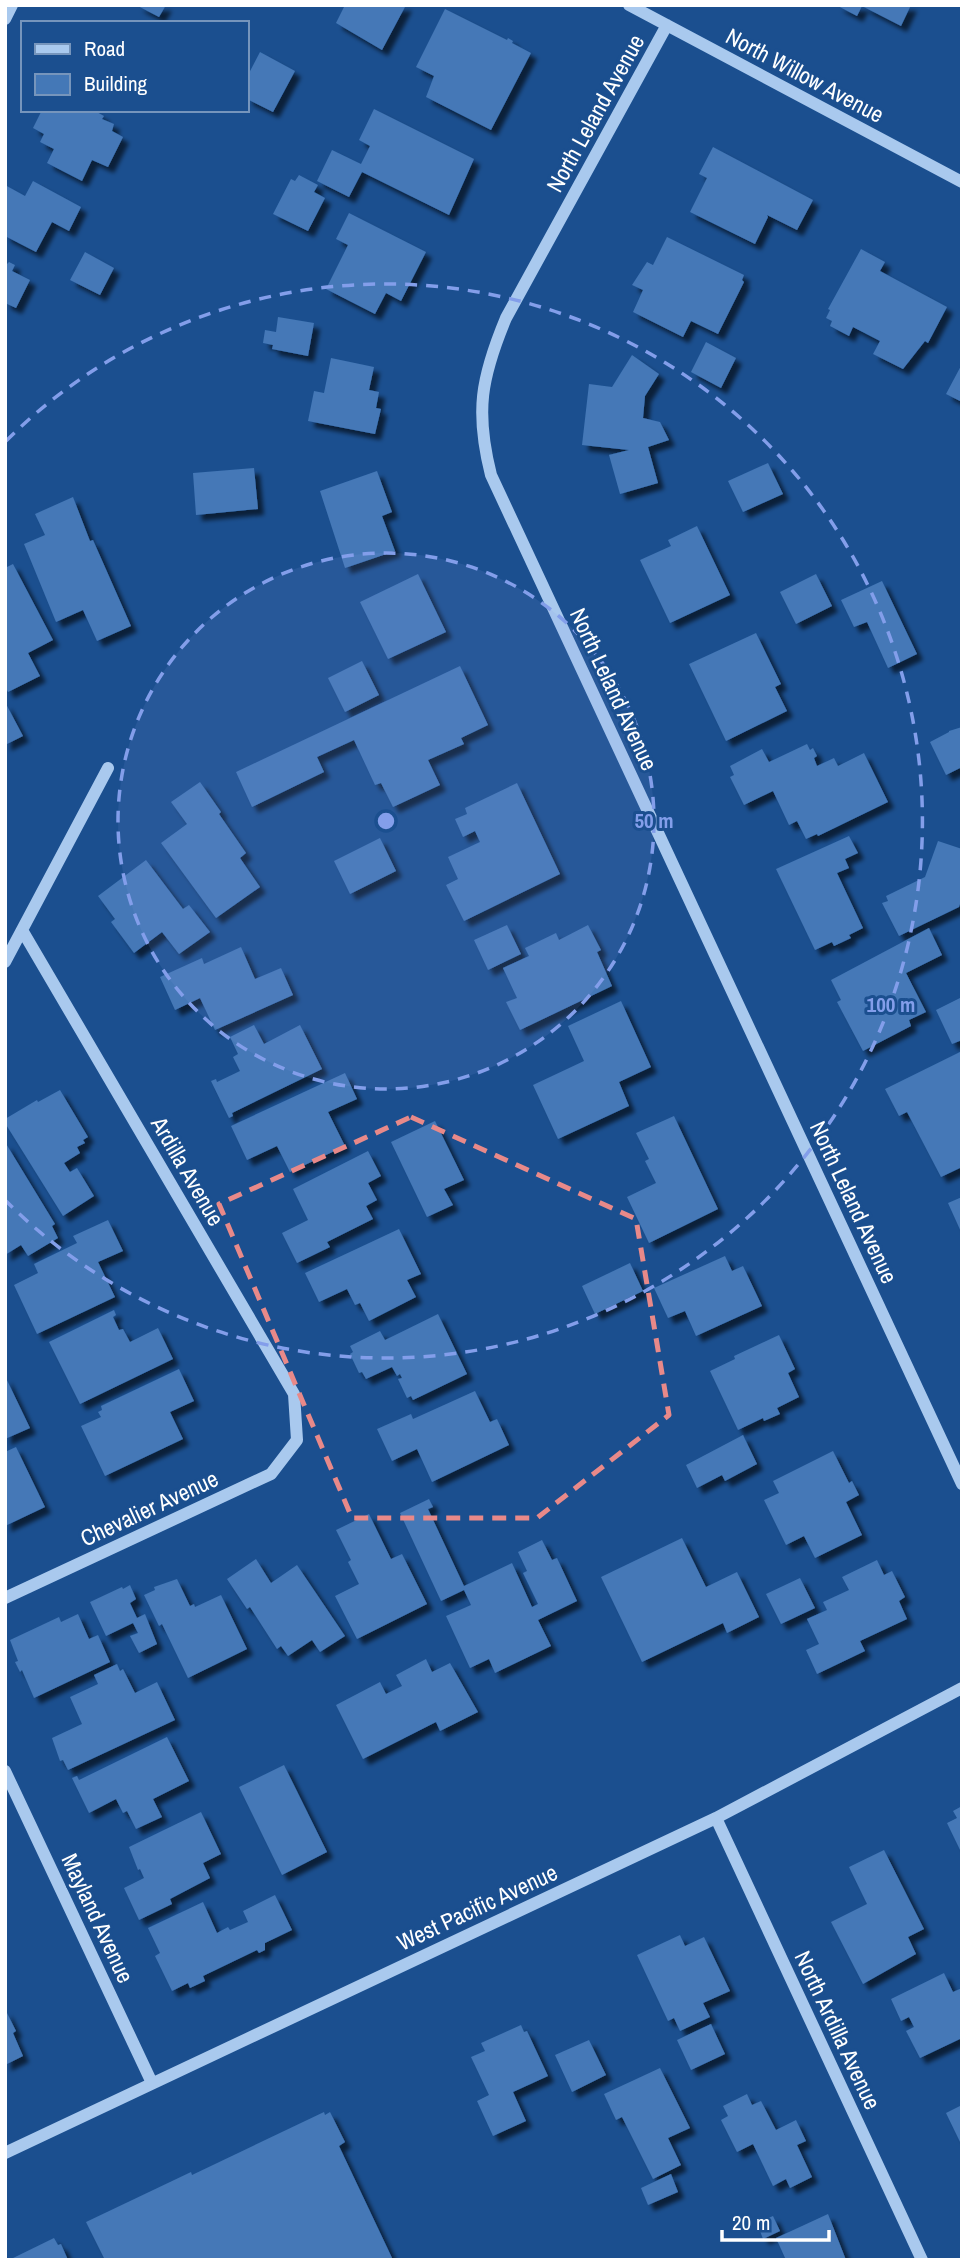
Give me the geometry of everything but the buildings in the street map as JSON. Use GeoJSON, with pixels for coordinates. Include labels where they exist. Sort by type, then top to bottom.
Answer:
{"type":"FeatureCollection","features":[{"type":"Feature","properties":{"kind":"street"},"geometry":{"type":"LineString","coordinates":[[5,19],[12,5]]}},
{"type":"Feature","properties":{"kind":"street","name":"North Willow Avenue"},"geometry":{"type":"LineString","coordinates":[[629,5],[962,182]]}},
{"type":"Feature","properties":{"kind":"street","name":"North Leland Avenue"},"geometry":{"type":"LineString","coordinates":[[667,25],[506,318],[490,357],[482,399],[482,440],[491,475],[962,1484]]}},
{"type":"Feature","properties":{"kind":"street"},"geometry":{"type":"LineString","coordinates":[[5,962],[108,768]]}},
{"type":"Feature","properties":{"kind":"street","name":"Ardilla Avenue"},"geometry":{"type":"LineString","coordinates":[[22,930],[294,1394],[297,1440]]}},
{"type":"Feature","properties":{"kind":"street","name":"Chevalier Avenue"},"geometry":{"type":"LineString","coordinates":[[5,1598],[271,1474],[297,1440]]}},
{"type":"Feature","properties":{"kind":"street","name":"West Pacific Avenue"},"geometry":{"type":"LineString","coordinates":[[5,2153],[716,1818],[962,1688]]}},
{"type":"Feature","properties":{"kind":"street","name":"Mayland Avenue"},"geometry":{"type":"LineString","coordinates":[[5,1770],[152,2083]]}},
{"type":"Feature","properties":{"kind":"street","name":"North Ardilla Avenue"},"geometry":{"type":"LineString","coordinates":[[716,1818],[922,2260]]}},
{"type":"Feature","properties":{"kind":"highlighted area"},"geometry":{"type":"Polygon","coordinates":[[[411,1117],[636,1219],[669,1415],[537,1518],[352,1518],[219,1204],[411,1117]]]}}]}
